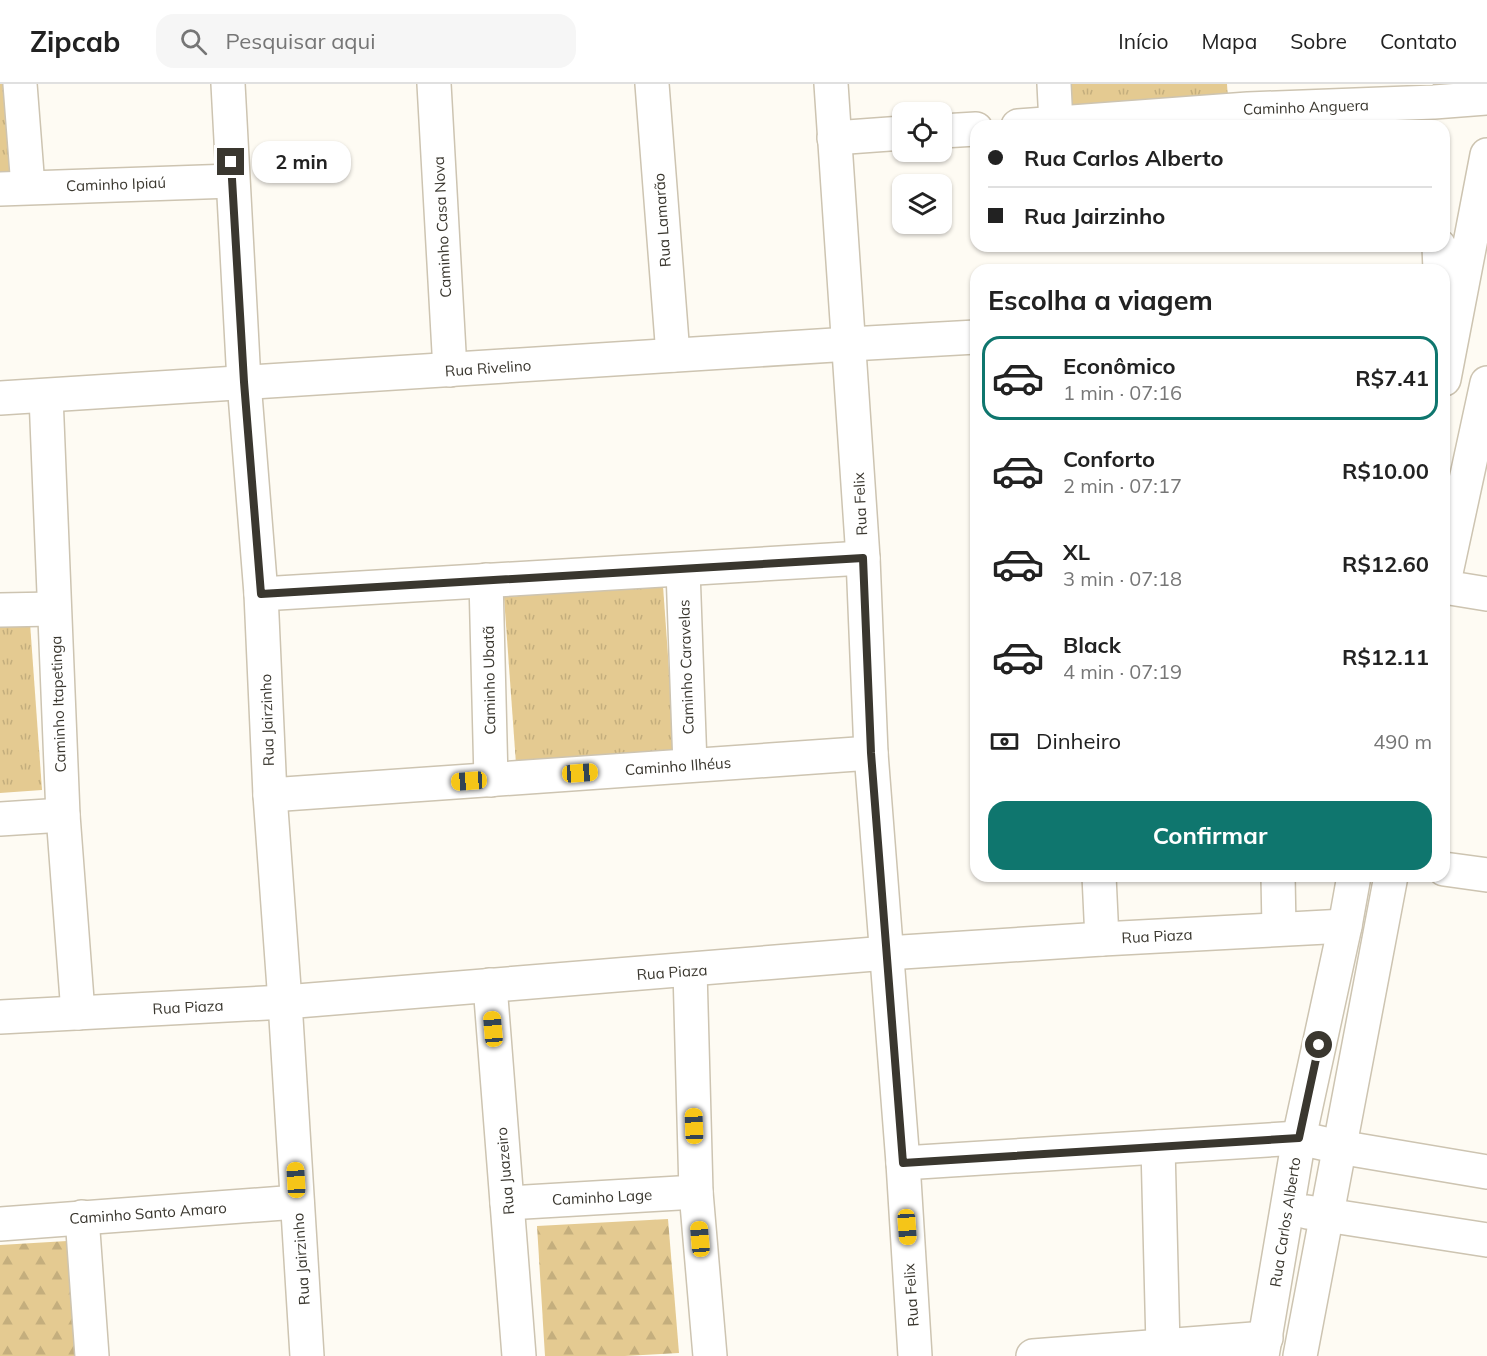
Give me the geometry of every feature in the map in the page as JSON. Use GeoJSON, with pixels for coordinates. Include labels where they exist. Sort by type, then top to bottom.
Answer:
{"type":"FeatureCollection","features":[{"type":"Feature","properties":{"kind":"street"},"geometry":{"type":"LineString","coordinates":[[14,188],[21,84]]}},
{"type":"Feature","properties":{"kind":"street","name":"Rua Jairzinho"},"geometry":{"type":"LineString","coordinates":[[228,84],[244,382],[261,594],[270,795],[307,1356]]}},
{"type":"Feature","properties":{"kind":"street","name":"Caminho Casa Nova"},"geometry":{"type":"LineString","coordinates":[[434,84],[450,370]]}},
{"type":"Feature","properties":{"kind":"street","name":"Rua Lamarão"},"geometry":{"type":"LineString","coordinates":[[652,84],[673,355]]}},
{"type":"Feature","properties":{"kind":"street","name":"Rua Felix"},"geometry":{"type":"LineString","coordinates":[[831,84],[863,558],[871,753],[903,1163],[915,1356]]}},
{"type":"Feature","properties":{"kind":"street"},"geometry":{"type":"LineString","coordinates":[[1054,84],[1056,120]]}},
{"type":"Feature","properties":{"kind":"street","name":"Caminho Anguera"},"geometry":{"type":"LineString","coordinates":[[1083,120],[1246,96],[1434,104],[1487,98]]}},
{"type":"Feature","properties":{"kind":"street"},"geometry":{"type":"LineString","coordinates":[[952,130],[970,129]]}},
{"type":"Feature","properties":{"kind":"street"},"geometry":{"type":"LineString","coordinates":[[834,138],[892,134]]}},
{"type":"Feature","properties":{"kind":"street"},"geometry":{"type":"LineString","coordinates":[[1451,306],[1487,155]]}},
{"type":"Feature","properties":{"kind":"street","name":"Caminho Ipiaú"},"geometry":{"type":"LineString","coordinates":[[14,188],[232,181]]}},
{"type":"Feature","properties":{"kind":"street","name":"Rua Rivelino"},"geometry":{"type":"LineString","coordinates":[[0,398],[970,337]]}},
{"type":"Feature","properties":{"kind":"street"},"geometry":{"type":"LineString","coordinates":[[1450,554],[1487,383]]}},
{"type":"Feature","properties":{"kind":"street","name":"Caminho Itapetinga"},"geometry":{"type":"LineString","coordinates":[[46,396],[63,815],[78,1012]]}},
{"type":"Feature","properties":{"kind":"street"},"geometry":{"type":"LineString","coordinates":[[261,594],[863,558]]}},
{"type":"Feature","properties":{"kind":"street","name":"Caminho Caravelas"},"geometry":{"type":"LineString","coordinates":[[683,570],[690,765]]}},
{"type":"Feature","properties":{"kind":"street","name":"Caminho Ubatã"},"geometry":{"type":"LineString","coordinates":[[486,580],[491,780]]}},
{"type":"Feature","properties":{"kind":"street"},"geometry":{"type":"LineString","coordinates":[[1450,588],[1487,594]]}},
{"type":"Feature","properties":{"kind":"street"},"geometry":{"type":"LineString","coordinates":[[0,610],[54,609]]}},
{"type":"Feature","properties":{"kind":"street","name":"Caminho Ilhéus"},"geometry":{"type":"LineString","coordinates":[[270,795],[871,753]]}},
{"type":"Feature","properties":{"kind":"street"},"geometry":{"type":"LineString","coordinates":[[0,819],[63,815]]}},
{"type":"Feature","properties":{"kind":"street"},"geometry":{"type":"LineString","coordinates":[[1450,869],[1487,875]]}},
{"type":"Feature","properties":{"kind":"street"},"geometry":{"type":"LineString","coordinates":[[1099,882],[1102,939]]}},
{"type":"Feature","properties":{"kind":"street"},"geometry":{"type":"LineString","coordinates":[[1278,882],[1279,929]]}},
{"type":"Feature","properties":{"kind":"street","name":"Rua Carlos Alberto"},"geometry":{"type":"LineString","coordinates":[[1264,1347],[1299,1138],[1353,882]]}},
{"type":"Feature","properties":{"kind":"street"},"geometry":{"type":"LineString","coordinates":[[1300,1356],[1390,882]]}},
{"type":"Feature","properties":{"kind":"street","name":"Rua Piaza"},"geometry":{"type":"LineString","coordinates":[[0,1017],[285,1002],[887,953],[1345,926]]}},
{"type":"Feature","properties":{"kind":"street"},"geometry":{"type":"LineString","coordinates":[[690,970],[696,1192],[710,1356]]}},
{"type":"Feature","properties":{"kind":"street","name":"Rua Juazeiro"},"geometry":{"type":"LineString","coordinates":[[490,985],[519,1356]]}},
{"type":"Feature","properties":{"kind":"street"},"geometry":{"type":"LineString","coordinates":[[903,1163],[1299,1138],[1487,1172]]}},
{"type":"Feature","properties":{"kind":"street"},"geometry":{"type":"LineString","coordinates":[[1158,1147],[1163,1346]]}},
{"type":"Feature","properties":{"kind":"street","name":"Caminho Lage"},"geometry":{"type":"LineString","coordinates":[[507,1203],[696,1192]]}},
{"type":"Feature","properties":{"kind":"street","name":"Caminho Santo Amaro"},"geometry":{"type":"LineString","coordinates":[[0,1224],[297,1202]]}},
{"type":"Feature","properties":{"kind":"street"},"geometry":{"type":"LineString","coordinates":[[1287,1208],[1487,1240]]}},
{"type":"Feature","properties":{"kind":"street"},"geometry":{"type":"LineString","coordinates":[[82,1217],[92,1356]]}},
{"type":"Feature","properties":{"kind":"street"},"geometry":{"type":"LineString","coordinates":[[1033,1356],[1163,1346],[1264,1347]]}},
{"type":"Feature","properties":{"kind":"green space"},"geometry":{"type":"Polygon","coordinates":[[[0,84],[12,84],[19,180],[0,181],[0,84]]]}},
{"type":"Feature","properties":{"kind":"green space"},"geometry":{"type":"Polygon","coordinates":[[[1068,84],[1227,84],[1228,99],[1070,109],[1068,84]]]}},
{"type":"Feature","properties":{"kind":"green space"},"geometry":{"type":"Polygon","coordinates":[[[663,586],[675,753],[516,764],[504,597],[663,586]]]}},
{"type":"Feature","properties":{"kind":"green space"},"geometry":{"type":"Polygon","coordinates":[[[30,623],[42,790],[0,793],[0,625],[30,623]]]}},
{"type":"Feature","properties":{"kind":"green space"},"geometry":{"type":"Polygon","coordinates":[[[668,1219],[679,1353],[545,1356],[537,1226],[668,1219]]]}},
{"type":"Feature","properties":{"kind":"green space"},"geometry":{"type":"Polygon","coordinates":[[[67,1241],[75,1356],[0,1356],[0,1245],[67,1241]]]}},
{"type":"Feature","properties":{"kind":"route"},"geometry":{"type":"LineString","coordinates":[[231,162],[244,382],[261,594],[863,558],[871,753],[903,1163],[1299,1138],[1319,1045]]}}]}
